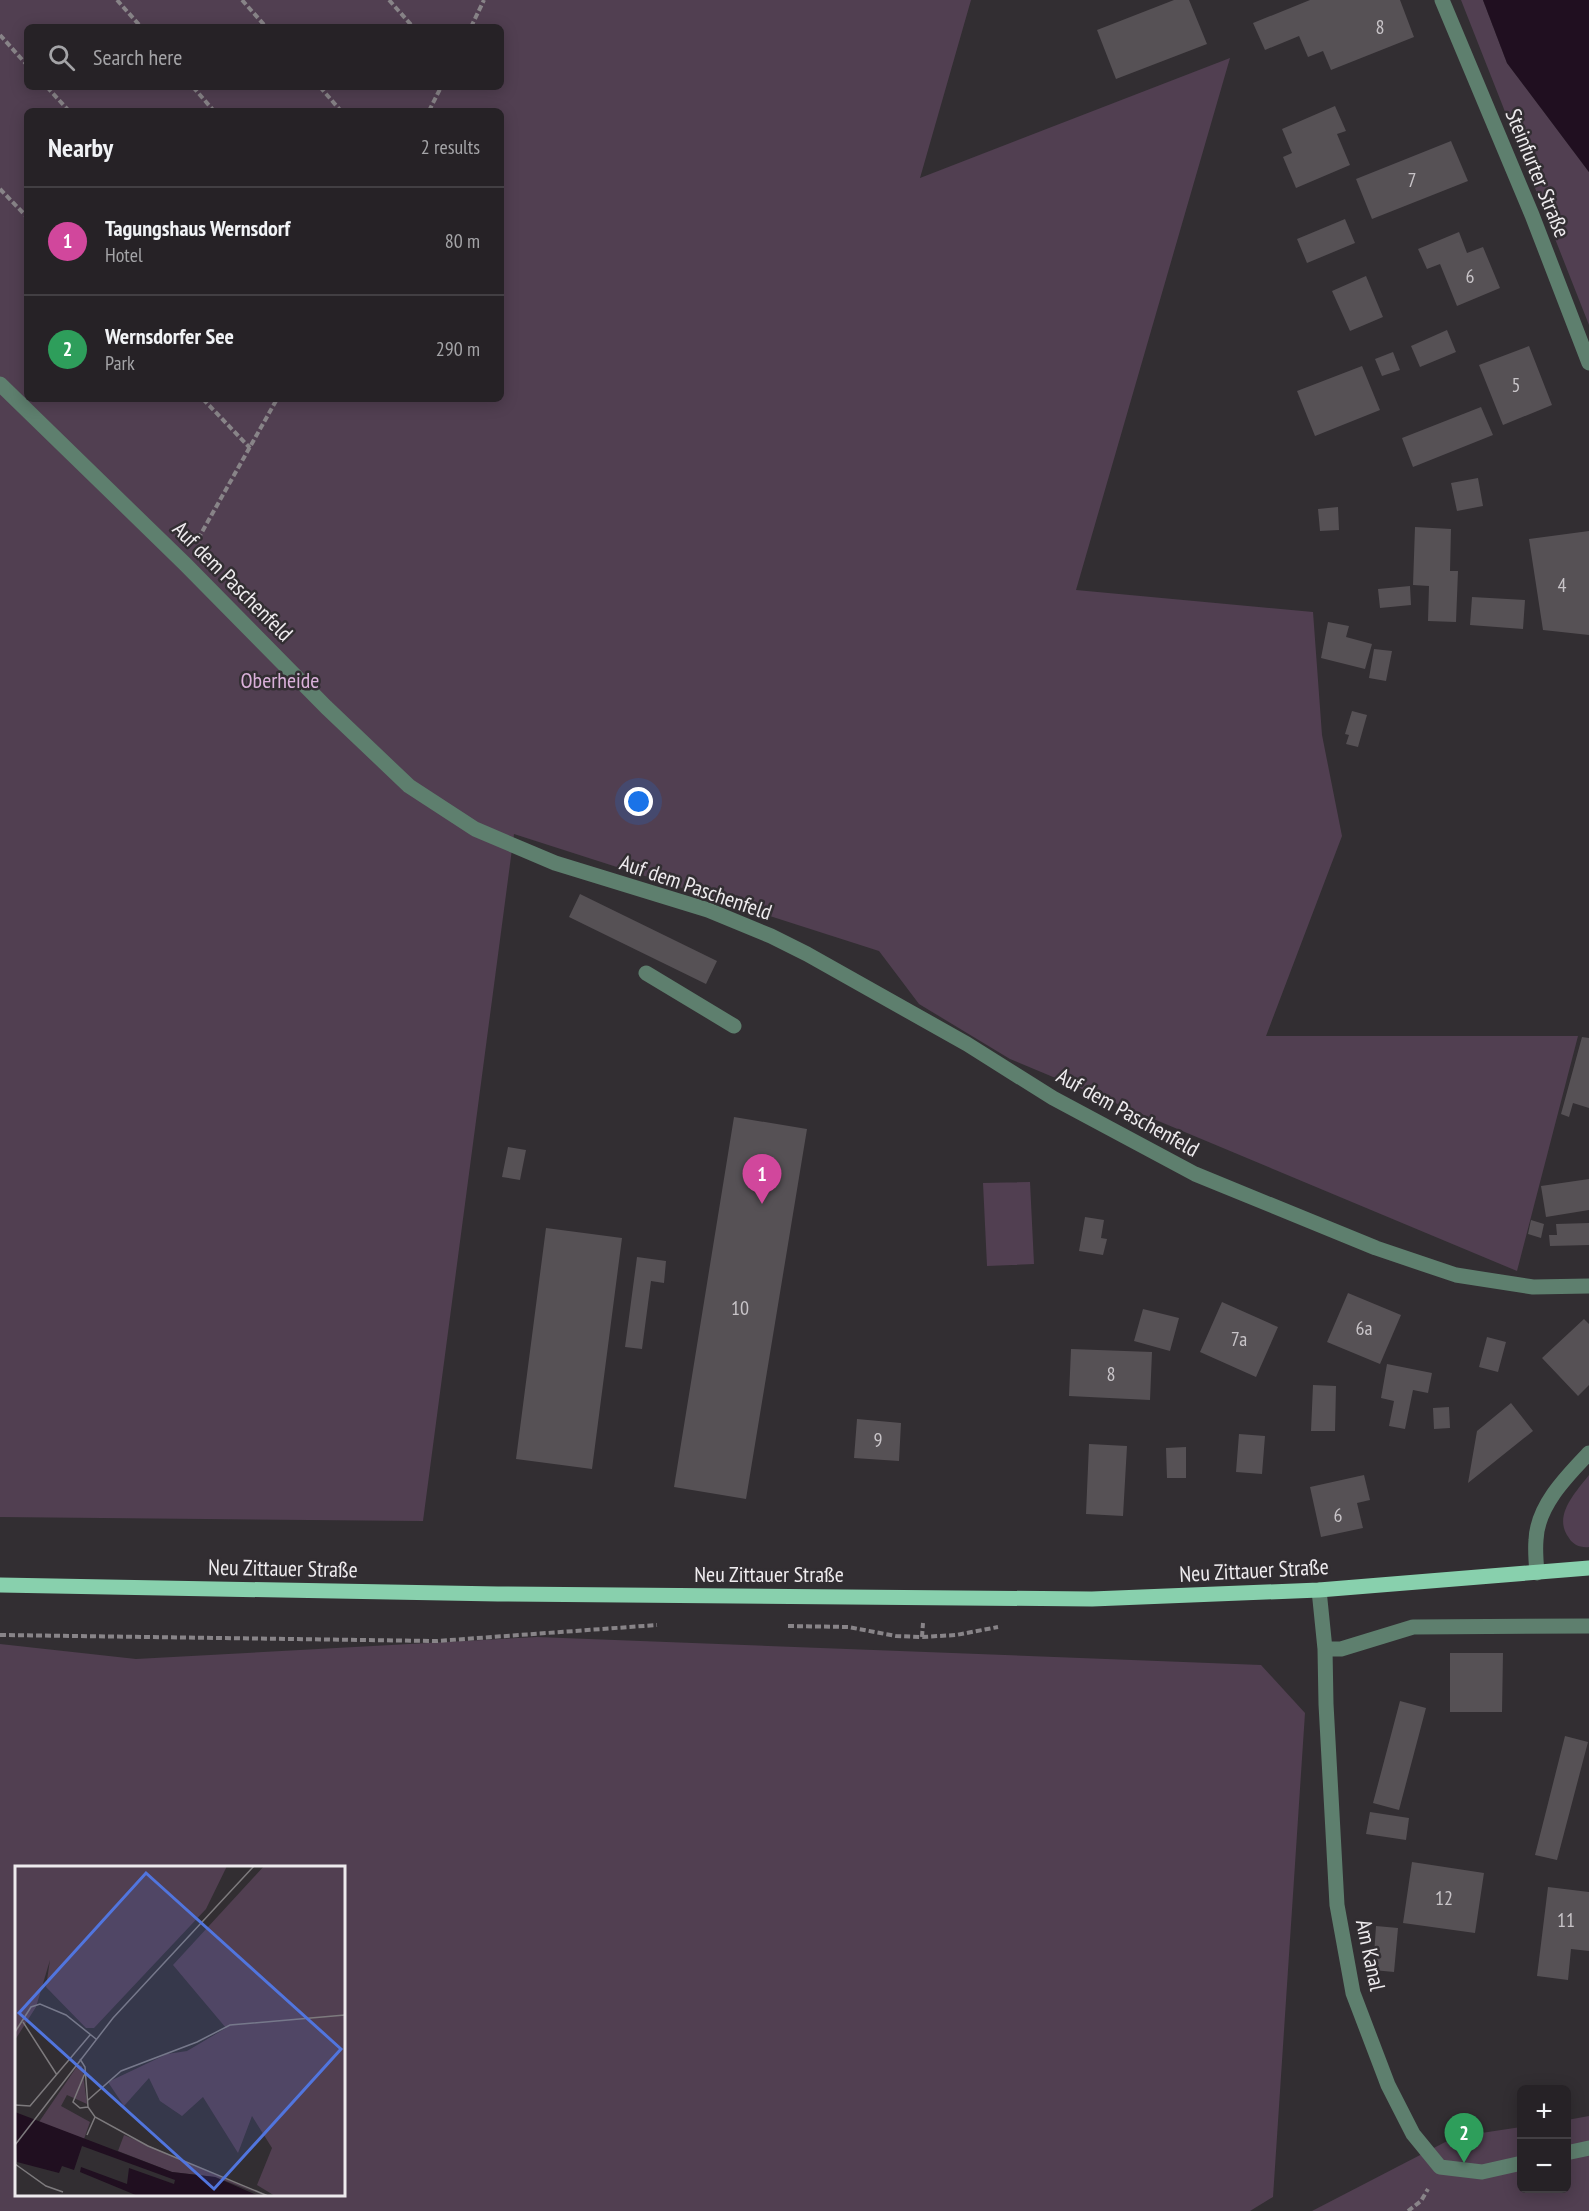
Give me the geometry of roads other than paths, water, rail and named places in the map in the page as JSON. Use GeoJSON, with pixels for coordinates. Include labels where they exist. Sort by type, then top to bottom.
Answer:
{"type":"FeatureCollection","features":[{"type":"Feature","properties":{"kind":"main road","name":"Neu Zittauer Straße"},"geometry":{"type":"LineString","coordinates":[[0,1586],[520,1594],[1092,1599],[1319,1590],[1589,1568]]}},
{"type":"Feature","properties":{"kind":"street","name":"Steinfurter Straße"},"geometry":{"type":"LineString","coordinates":[[1442,0],[1532,215],[1589,363]]}},
{"type":"Feature","properties":{"kind":"street","name":"Auf dem Paschenfeld"},"geometry":{"type":"LineString","coordinates":[[0,384],[326,707],[409,786],[475,830],[555,863],[708,910],[771,936],[967,1044],[1053,1098],[1194,1174],[1376,1248],[1456,1275],[1533,1287],[1589,1286]]}},
{"type":"Feature","properties":{"kind":"street"},"geometry":{"type":"LineString","coordinates":[[645,973],[734,1026]]}},
{"type":"Feature","properties":{"kind":"street"},"geometry":{"type":"LineString","coordinates":[[1537,1573],[1536,1537],[1542,1516],[1552,1496],[1586,1459]]}},
{"type":"Feature","properties":{"kind":"street","name":"Am Kanal"},"geometry":{"type":"LineString","coordinates":[[1319,1590],[1325,1649],[1337,1905],[1353,1993],[1384,2075],[1413,2134],[1440,2168],[1482,2172],[1517,2164]]}},
{"type":"Feature","properties":{"kind":"street"},"geometry":{"type":"LineString","coordinates":[[1325,1649],[1341,1649],[1413,1627],[1589,1626]]}},
{"type":"Feature","properties":{"kind":"street"},"geometry":{"type":"LineString","coordinates":[[1571,2152],[1589,2148]]}},
{"type":"Feature","properties":{"kind":"place","name":"Tagungshaus Wernsdorf"},"geometry":{"type":"Point","coordinates":[762,1204]}},
{"type":"Feature","properties":{"kind":"place","name":"Wernsdorfer See"},"geometry":{"type":"Point","coordinates":[1464,2163]}},
{"type":"Feature","properties":{"kind":"park label","name":"Oberheide"},"geometry":{"type":"Point","coordinates":[280,680]}}]}
